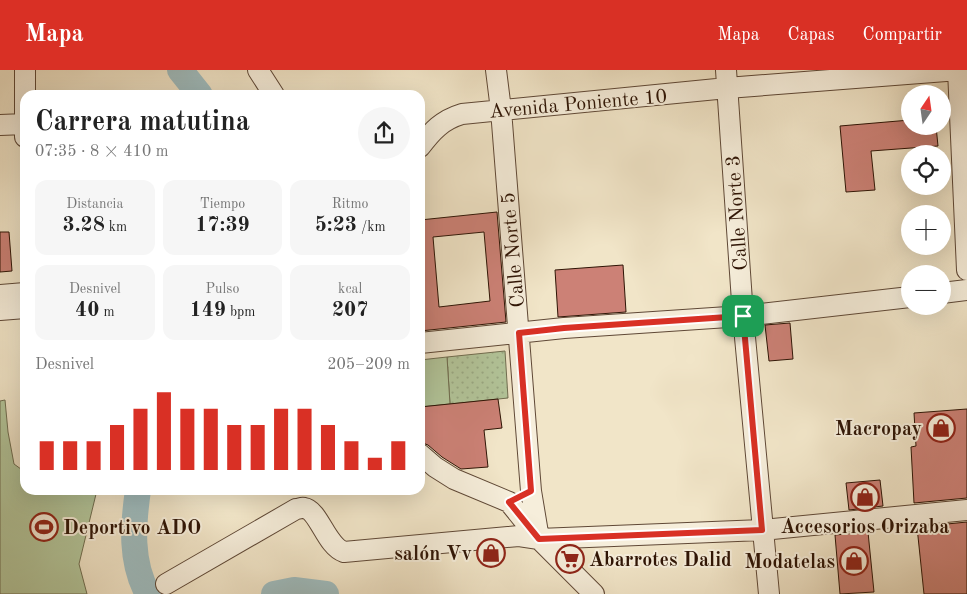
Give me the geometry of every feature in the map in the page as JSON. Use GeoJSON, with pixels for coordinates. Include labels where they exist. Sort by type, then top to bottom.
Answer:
{"type":"FeatureCollection","features":[{"type":"Feature","properties":{"kind":"street"},"geometry":{"type":"LineString","coordinates":[[25,70],[25,90]]}},
{"type":"Feature","properties":{"kind":"street"},"geometry":{"type":"LineString","coordinates":[[258,70],[271,90]]}},
{"type":"Feature","properties":{"kind":"street","name":"Calle Norte 5"},"geometry":{"type":"LineString","coordinates":[[496,70],[501,110],[531,491],[539,539]]}},
{"type":"Feature","properties":{"kind":"street"},"geometry":{"type":"LineString","coordinates":[[958,70],[967,270]]}},
{"type":"Feature","properties":{"kind":"street","name":"Avenida Poniente 10"},"geometry":{"type":"LineString","coordinates":[[425,140],[439,124],[462,114],[726,79],[958,70]]}},
{"type":"Feature","properties":{"kind":"street","name":"Calle Norte 3"},"geometry":{"type":"LineString","coordinates":[[726,79],[743,316],[769,594]]}},
{"type":"Feature","properties":{"kind":"street"},"geometry":{"type":"LineString","coordinates":[[0,112],[20,116]]}},
{"type":"Feature","properties":{"kind":"street"},"geometry":{"type":"LineString","coordinates":[[0,125],[20,118]]}},
{"type":"Feature","properties":{"kind":"street"},"geometry":{"type":"LineString","coordinates":[[951,292],[967,290]]}},
{"type":"Feature","properties":{"kind":"street"},"geometry":{"type":"LineString","coordinates":[[0,295],[20,293]]}},
{"type":"Feature","properties":{"kind":"street"},"geometry":{"type":"LineString","coordinates":[[425,342],[564,328],[743,316],[901,298]]}},
{"type":"Feature","properties":{"kind":"street"},"geometry":{"type":"LineString","coordinates":[[0,310],[20,308]]}},
{"type":"Feature","properties":{"kind":"street"},"geometry":{"type":"LineString","coordinates":[[425,458],[454,479],[509,502],[539,539],[594,594]]}},
{"type":"Feature","properties":{"kind":"street"},"geometry":{"type":"LineString","coordinates":[[509,502],[531,491]]}},
{"type":"Feature","properties":{"kind":"street"},"geometry":{"type":"LineString","coordinates":[[166,584],[296,509],[304,508],[311,512],[338,550],[344,552],[519,536],[539,539],[762,530],[967,510]]}},
{"type":"Feature","properties":{"kind":"green space"},"geometry":{"type":"Polygon","coordinates":[[[505,351],[508,398],[450,404],[447,357],[505,351]]]}},
{"type":"Feature","properties":{"kind":"green space"},"geometry":{"type":"Polygon","coordinates":[[[447,357],[450,404],[425,406],[425,359],[447,357]]]}},
{"type":"Feature","properties":{"kind":"green space","name":"Deportivo ADO"},"geometry":{"type":"Polygon","coordinates":[[[5,400],[14,464],[20,468],[20,495],[96,495],[79,564],[87,594],[0,594],[0,401],[5,400]]]}},
{"type":"Feature","properties":{"kind":"building"},"geometry":{"type":"Polygon","coordinates":[[[901,121],[901,135],[937,135],[938,145],[901,145],[901,149],[871,151],[875,190],[846,192],[840,126],[901,121]]]}},
{"type":"Feature","properties":{"kind":"building"},"geometry":{"type":"Polygon","coordinates":[[[497,212],[506,322],[425,330],[425,219],[497,212]],[[484,232],[433,237],[439,307],[490,301],[484,232]]]}},
{"type":"Feature","properties":{"kind":"building"},"geometry":{"type":"Polygon","coordinates":[[[0,232],[9,232],[12,271],[0,272],[0,232]]]}},
{"type":"Feature","properties":{"kind":"building"},"geometry":{"type":"Polygon","coordinates":[[[623,265],[626,312],[558,317],[555,270],[623,265]]]}},
{"type":"Feature","properties":{"kind":"building"},"geometry":{"type":"Polygon","coordinates":[[[790,323],[793,359],[769,361],[765,325],[790,323]]]}},
{"type":"Feature","properties":{"kind":"building"},"geometry":{"type":"Polygon","coordinates":[[[498,399],[502,428],[484,430],[488,467],[461,469],[425,444],[425,406],[498,399]]]}},
{"type":"Feature","properties":{"kind":"building"},"geometry":{"type":"Polygon","coordinates":[[[967,409],[967,498],[914,503],[911,447],[916,446],[914,413],[967,409]]]}},
{"type":"Feature","properties":{"kind":"building","name":"Accesorios Orizaba"},"geometry":{"type":"Polygon","coordinates":[[[880,480],[883,506],[849,510],[846,483],[880,480]]]}},
{"type":"Feature","properties":{"kind":"building"},"geometry":{"type":"Polygon","coordinates":[[[967,522],[967,594],[924,594],[917,527],[967,522]]]}},
{"type":"Feature","properties":{"kind":"building","name":"Modatelas"},"geometry":{"type":"Polygon","coordinates":[[[868,532],[874,592],[840,594],[835,535],[868,532]]]}},
{"type":"Feature","properties":{"kind":"waterway"},"geometry":{"type":"LineString","coordinates":[[180,70],[196,90]]}},
{"type":"Feature","properties":{"kind":"waterway"},"geometry":{"type":"LineString","coordinates":[[137,495],[134,543],[138,569],[148,594]]}},
{"type":"Feature","properties":{"kind":"waterway"},"geometry":{"type":"LineString","coordinates":[[274,594],[294,590],[326,594]]}},
{"type":"Feature","properties":{"kind":"place","name":"Macropay"},"geometry":{"type":"Point","coordinates":[941,428]}},
{"type":"Feature","properties":{"kind":"place","name":"Accesorios Orizaba"},"geometry":{"type":"Point","coordinates":[865,497]}},
{"type":"Feature","properties":{"kind":"place","name":"Deportivo ADO"},"geometry":{"type":"Point","coordinates":[44,527]}},
{"type":"Feature","properties":{"kind":"place","name":"salón Vv"},"geometry":{"type":"Point","coordinates":[491,553]}},
{"type":"Feature","properties":{"kind":"place","name":"Abarrotes Dalid"},"geometry":{"type":"Point","coordinates":[570,559]}},
{"type":"Feature","properties":{"kind":"place","name":"Modatelas"},"geometry":{"type":"Point","coordinates":[854,561]}},
{"type":"Feature","properties":{"kind":"route"},"geometry":{"type":"LineString","coordinates":[[743,316],[762,530],[539,539],[509,502],[531,491],[519,333],[564,328],[743,316]]}}]}
